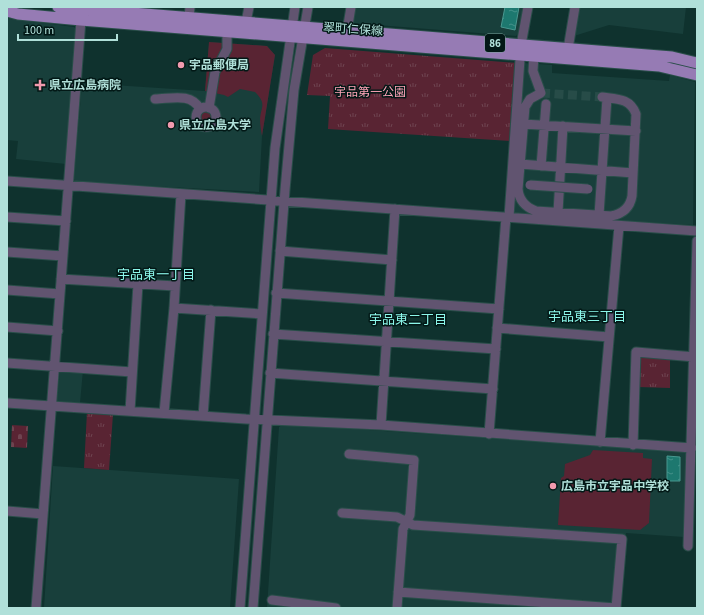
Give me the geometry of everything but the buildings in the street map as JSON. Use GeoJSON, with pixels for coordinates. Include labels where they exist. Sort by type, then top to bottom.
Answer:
{"type":"FeatureCollection","features":[{"type":"Feature","properties":{"kind":"main road","name":"翠町仁保線"},"geometry":{"type":"LineString","coordinates":[[58,7],[190,12],[246,22],[304,26],[521,50],[534,55],[659,66],[697,75]]}},
{"type":"Feature","properties":{"kind":"main road","name":"翠町仁保線"},"geometry":{"type":"LineString","coordinates":[[7,11],[18,14],[81,20],[303,38],[521,50],[568,48],[672,56],[697,63]]}},
{"type":"Feature","properties":{"kind":"street"},"geometry":{"type":"LineString","coordinates":[[246,22],[249,7]]}},
{"type":"Feature","properties":{"kind":"street"},"geometry":{"type":"LineString","coordinates":[[240,608],[275,148],[295,7]]}},
{"type":"Feature","properties":{"kind":"street"},"geometry":{"type":"LineString","coordinates":[[253,608],[276,293],[294,90],[308,7]]}},
{"type":"Feature","properties":{"kind":"street"},"geometry":{"type":"LineString","coordinates":[[347,31],[351,7]]}},
{"type":"Feature","properties":{"kind":"street"},"geometry":{"type":"LineString","coordinates":[[489,434],[521,50],[528,7]]}},
{"type":"Feature","properties":{"kind":"street"},"geometry":{"type":"LineString","coordinates":[[568,48],[575,7]]}},
{"type":"Feature","properties":{"kind":"street"},"geometry":{"type":"LineString","coordinates":[[36,608],[53,406],[61,279],[78,93],[81,20],[97,9]]}},
{"type":"Feature","properties":{"kind":"street"},"geometry":{"type":"LineString","coordinates":[[155,99],[187,98],[193,100],[205,109],[215,72],[227,48],[227,32]]}},
{"type":"Feature","properties":{"kind":"street"},"geometry":{"type":"LineString","coordinates":[[534,55],[533,71],[541,93],[526,103],[518,184],[520,199],[530,209],[599,215],[617,215],[627,208],[631,201],[636,114],[631,104],[624,99],[604,98],[605,129],[599,215]]}},
{"type":"Feature","properties":{"kind":"street"},"geometry":{"type":"LineString","coordinates":[[541,166],[546,104]]}},
{"type":"Feature","properties":{"kind":"street"},"geometry":{"type":"LineString","coordinates":[[523,124],[636,131]]}},
{"type":"Feature","properties":{"kind":"street"},"geometry":{"type":"LineString","coordinates":[[558,212],[563,126]]}},
{"type":"Feature","properties":{"kind":"street"},"geometry":{"type":"LineString","coordinates":[[520,164],[633,173]]}},
{"type":"Feature","properties":{"kind":"street"},"geometry":{"type":"LineString","coordinates":[[7,181],[697,231]]}},
{"type":"Feature","properties":{"kind":"street"},"geometry":{"type":"LineString","coordinates":[[518,184],[601,191]]}},
{"type":"Feature","properties":{"kind":"street"},"geometry":{"type":"LineString","coordinates":[[164,413],[174,308],[181,194]]}},
{"type":"Feature","properties":{"kind":"street"},"geometry":{"type":"LineString","coordinates":[[381,425],[395,209]]}},
{"type":"Feature","properties":{"kind":"street"},"geometry":{"type":"LineString","coordinates":[[7,217],[66,221]]}},
{"type":"Feature","properties":{"kind":"street"},"geometry":{"type":"LineString","coordinates":[[600,442],[619,226]]}},
{"type":"Feature","properties":{"kind":"street"},"geometry":{"type":"LineString","coordinates":[[688,546],[695,357],[697,241]]}},
{"type":"Feature","properties":{"kind":"street"},"geometry":{"type":"LineString","coordinates":[[280,251],[392,260]]}},
{"type":"Feature","properties":{"kind":"street"},"geometry":{"type":"LineString","coordinates":[[7,252],[63,256]]}},
{"type":"Feature","properties":{"kind":"street"},"geometry":{"type":"LineString","coordinates":[[61,279],[175,286]]}},
{"type":"Feature","properties":{"kind":"street"},"geometry":{"type":"LineString","coordinates":[[130,411],[138,284]]}},
{"type":"Feature","properties":{"kind":"street"},"geometry":{"type":"LineString","coordinates":[[7,290],[60,294]]}},
{"type":"Feature","properties":{"kind":"street"},"geometry":{"type":"LineString","coordinates":[[276,293],[499,309]]}},
{"type":"Feature","properties":{"kind":"street"},"geometry":{"type":"LineString","coordinates":[[174,308],[262,314]]}},
{"type":"Feature","properties":{"kind":"street"},"geometry":{"type":"LineString","coordinates":[[203,416],[211,310]]}},
{"type":"Feature","properties":{"kind":"street"},"geometry":{"type":"LineString","coordinates":[[7,327],[58,331]]}},
{"type":"Feature","properties":{"kind":"street"},"geometry":{"type":"LineString","coordinates":[[497,328],[609,337]]}},
{"type":"Feature","properties":{"kind":"street"},"geometry":{"type":"LineString","coordinates":[[273,334],[496,349]]}},
{"type":"Feature","properties":{"kind":"street"},"geometry":{"type":"LineString","coordinates":[[633,445],[636,352],[695,357]]}},
{"type":"Feature","properties":{"kind":"street"},"geometry":{"type":"LineString","coordinates":[[7,364],[132,372]]}},
{"type":"Feature","properties":{"kind":"street"},"geometry":{"type":"LineString","coordinates":[[270,373],[492,389]]}},
{"type":"Feature","properties":{"kind":"street"},"geometry":{"type":"LineString","coordinates":[[7,402],[203,416],[381,425],[633,445],[692,448]]}},
{"type":"Feature","properties":{"kind":"street"},"geometry":{"type":"LineString","coordinates":[[349,454],[414,460],[410,515],[403,529],[397,608]]}},
{"type":"Feature","properties":{"kind":"street"},"geometry":{"type":"LineString","coordinates":[[7,511],[43,514]]}},
{"type":"Feature","properties":{"kind":"street"},"geometry":{"type":"LineString","coordinates":[[342,513],[397,517],[414,525],[622,538],[616,608],[398,592]]}},
{"type":"Feature","properties":{"kind":"street"},"geometry":{"type":"LineString","coordinates":[[272,600],[336,608]]}},
{"type":"Feature","properties":{"kind":"shaded area"},"geometry":{"type":"Polygon","coordinates":[[[355,7],[523,7],[519,32],[516,36],[352,23],[355,7]]]}},
{"type":"Feature","properties":{"kind":"shaded area"},"geometry":{"type":"Polygon","coordinates":[[[579,7],[686,7],[683,34],[609,25],[574,36],[579,7]]]}},
{"type":"Feature","properties":{"kind":"shaded area","name":"県立広島病院"},"geometry":{"type":"Polygon","coordinates":[[[7,18],[74,27],[77,30],[66,164],[16,159],[18,141],[7,140],[7,18]]]}},
{"type":"Feature","properties":{"kind":"shaded area","name":"県立広島大学"},"geometry":{"type":"Polygon","coordinates":[[[209,42],[267,46],[275,55],[262,136],[259,192],[76,182],[74,179],[82,83],[205,91],[209,42]]]}},
{"type":"Feature","properties":{"kind":"shaded area"},"geometry":{"type":"Polygon","coordinates":[[[524,63],[552,65],[552,73],[669,81],[670,75],[695,82],[693,225],[513,214],[524,63]]]}},
{"type":"Feature","properties":{"kind":"shaded area"},"geometry":{"type":"Polygon","coordinates":[[[60,369],[83,370],[80,403],[57,401],[60,369]]]}},
{"type":"Feature","properties":{"kind":"shaded area"},"geometry":{"type":"Polygon","coordinates":[[[283,424],[687,452],[684,537],[626,533],[620,608],[267,608],[279,427],[283,424]]]}},
{"type":"Feature","properties":{"kind":"shaded area"},"geometry":{"type":"Polygon","coordinates":[[[53,466],[239,479],[230,608],[44,608],[53,466]]]}},
{"type":"Feature","properties":{"kind":"green space"},"geometry":{"type":"Polygon","coordinates":[[[209,42],[267,46],[275,55],[262,136],[260,119],[262,102],[255,92],[240,89],[228,97],[205,91],[209,42]]]}},
{"type":"Feature","properties":{"kind":"green space","name":"宇品第一公園"},"geometry":{"type":"Polygon","coordinates":[[[325,48],[517,63],[511,141],[328,129],[330,96],[307,95],[313,55],[325,48]]]}},
{"type":"Feature","properties":{"kind":"green space"},"geometry":{"type":"Polygon","coordinates":[[[206,109],[213,114],[214,117],[209,124],[206,125],[199,120],[198,117],[203,110],[206,109]]]}},
{"type":"Feature","properties":{"kind":"green space"},"geometry":{"type":"Polygon","coordinates":[[[641,355],[670,357],[670,388],[638,387],[639,358],[641,355]]]}},
{"type":"Feature","properties":{"kind":"green space"},"geometry":{"type":"Polygon","coordinates":[[[87,412],[113,414],[109,470],[84,468],[87,412]]]}},
{"type":"Feature","properties":{"kind":"green space"},"geometry":{"type":"Polygon","coordinates":[[[12,425],[28,426],[27,448],[11,447],[12,425]]]}},
{"type":"Feature","properties":{"kind":"green space"},"geometry":{"type":"Polygon","coordinates":[[[593,450],[643,453],[643,458],[652,459],[649,523],[640,530],[558,525],[561,478],[564,476],[565,464],[590,455],[593,450]]]}},
{"type":"Feature","properties":{"kind":"water"},"geometry":{"type":"Polygon","coordinates":[[[505,7],[519,7],[515,30],[501,27],[505,7]]]}},
{"type":"Feature","properties":{"kind":"water"},"geometry":{"type":"Polygon","coordinates":[[[667,456],[680,457],[680,481],[667,481],[667,456]]]}},
{"type":"Feature","properties":{"kind":"tunnel"},"geometry":{"type":"LineString","coordinates":[[541,93],[602,97]]}},
{"type":"Feature","properties":{"kind":"place","name":"宇品郵便局"},"geometry":{"type":"Point","coordinates":[181,65]}},
{"type":"Feature","properties":{"kind":"place","name":"県立広島病院"},"geometry":{"type":"Point","coordinates":[40,85]}},
{"type":"Feature","properties":{"kind":"place","name":"県立広島大学"},"geometry":{"type":"Point","coordinates":[171,125]}},
{"type":"Feature","properties":{"kind":"place","name":"広島市立宇品中学校"},"geometry":{"type":"Point","coordinates":[553,486]}},
{"type":"Feature","properties":{"kind":"district","name":"宇品東一丁目"},"geometry":{"type":"Point","coordinates":[156,274]}},
{"type":"Feature","properties":{"kind":"district","name":"宇品東三丁目"},"geometry":{"type":"Point","coordinates":[587,316]}},
{"type":"Feature","properties":{"kind":"district","name":"宇品東二丁目"},"geometry":{"type":"Point","coordinates":[408,319]}}]}
